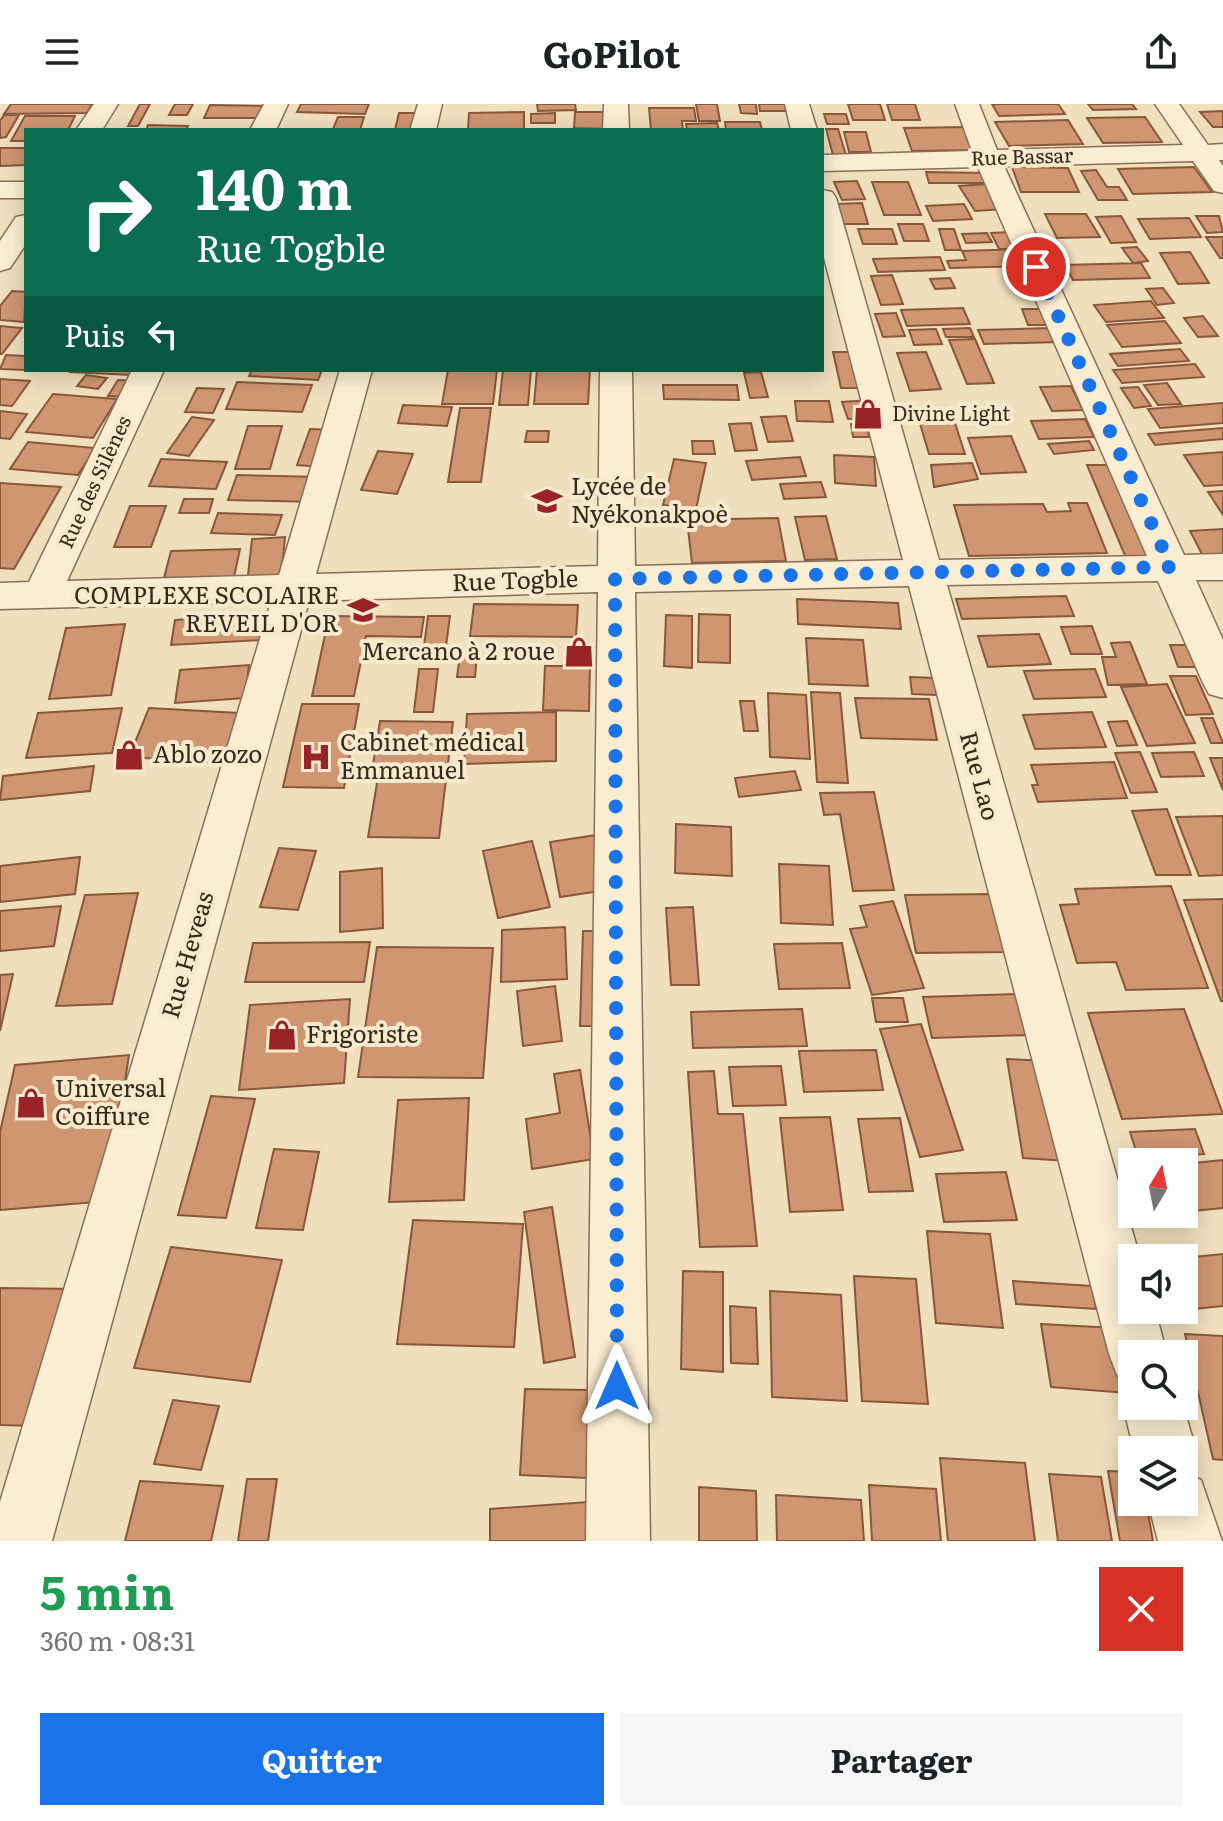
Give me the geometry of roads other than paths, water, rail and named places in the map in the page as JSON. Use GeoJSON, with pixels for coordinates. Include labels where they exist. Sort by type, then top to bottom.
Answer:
{"type":"FeatureCollection","features":[{"type":"Feature","properties":{"kind":"street"},"geometry":{"type":"LineString","coordinates":[[90,128],[106,104]]}},
{"type":"Feature","properties":{"kind":"street"},"geometry":{"type":"LineString","coordinates":[[264,128],[276,104]]}},
{"type":"Feature","properties":{"kind":"street"},"geometry":{"type":"LineString","coordinates":[[424,128],[430,104]]}},
{"type":"Feature","properties":{"kind":"street"},"geometry":{"type":"LineString","coordinates":[[616,104],[616,128]]}},
{"type":"Feature","properties":{"kind":"street"},"geometry":{"type":"LineString","coordinates":[[797,104],[803,128]]}},
{"type":"Feature","properties":{"kind":"street"},"geometry":{"type":"LineString","coordinates":[[967,104],[987,158],[1223,683]]}},
{"type":"Feature","properties":{"kind":"street"},"geometry":{"type":"LineString","coordinates":[[1167,104],[1212,152],[1223,185]]}},
{"type":"Feature","properties":{"kind":"street","name":"Rue Bassar"},"geometry":{"type":"LineString","coordinates":[[824,163],[1212,152]]}},
{"type":"Feature","properties":{"kind":"street"},"geometry":{"type":"LineString","coordinates":[[0,190],[24,190]]}},
{"type":"Feature","properties":{"kind":"street","name":"Rue Lao"},"geometry":{"type":"LineString","coordinates":[[824,205],[1134,1340]]}},
{"type":"Feature","properties":{"kind":"street"},"geometry":{"type":"LineString","coordinates":[[0,262],[24,226]]}},
{"type":"Feature","properties":{"kind":"street","name":"Rue des Silènes"},"geometry":{"type":"LineString","coordinates":[[42,594],[147,372]]}},
{"type":"Feature","properties":{"kind":"street","name":"Rue Heveas"},"geometry":{"type":"LineString","coordinates":[[20,1541],[355,372]]}},
{"type":"Feature","properties":{"kind":"street"},"geometry":{"type":"LineString","coordinates":[[616,372],[618,1541]]}},
{"type":"Feature","properties":{"kind":"street","name":"Rue Togble"},"geometry":{"type":"LineString","coordinates":[[0,596],[615,579],[1223,567]]}},
{"type":"Feature","properties":{"kind":"street"},"geometry":{"type":"LineString","coordinates":[[1183,1516],[1190,1541]]}},
{"type":"Feature","properties":{"kind":"place","name":"Divine Light"},"geometry":{"type":"Point","coordinates":[868,414]}},
{"type":"Feature","properties":{"kind":"place","name":"Lycée de Nyékonakpoè"},"geometry":{"type":"Point","coordinates":[547,501]}},
{"type":"Feature","properties":{"kind":"place","name":"COMPLEXE SCOLAIRE REVEIL D'OR"},"geometry":{"type":"Point","coordinates":[363,610]}},
{"type":"Feature","properties":{"kind":"place","name":"Mercano à 2 roue"},"geometry":{"type":"Point","coordinates":[579,652]}},
{"type":"Feature","properties":{"kind":"place","name":"Ablo zozo"},"geometry":{"type":"Point","coordinates":[129,755]}},
{"type":"Feature","properties":{"kind":"place","name":"Cabinet médical Emmanuel"},"geometry":{"type":"Point","coordinates":[316,757]}},
{"type":"Feature","properties":{"kind":"place","name":"Frigoriste"},"geometry":{"type":"Point","coordinates":[282,1035]}},
{"type":"Feature","properties":{"kind":"place","name":"Universal Coiffure"},"geometry":{"type":"Point","coordinates":[31,1103]}}]}
